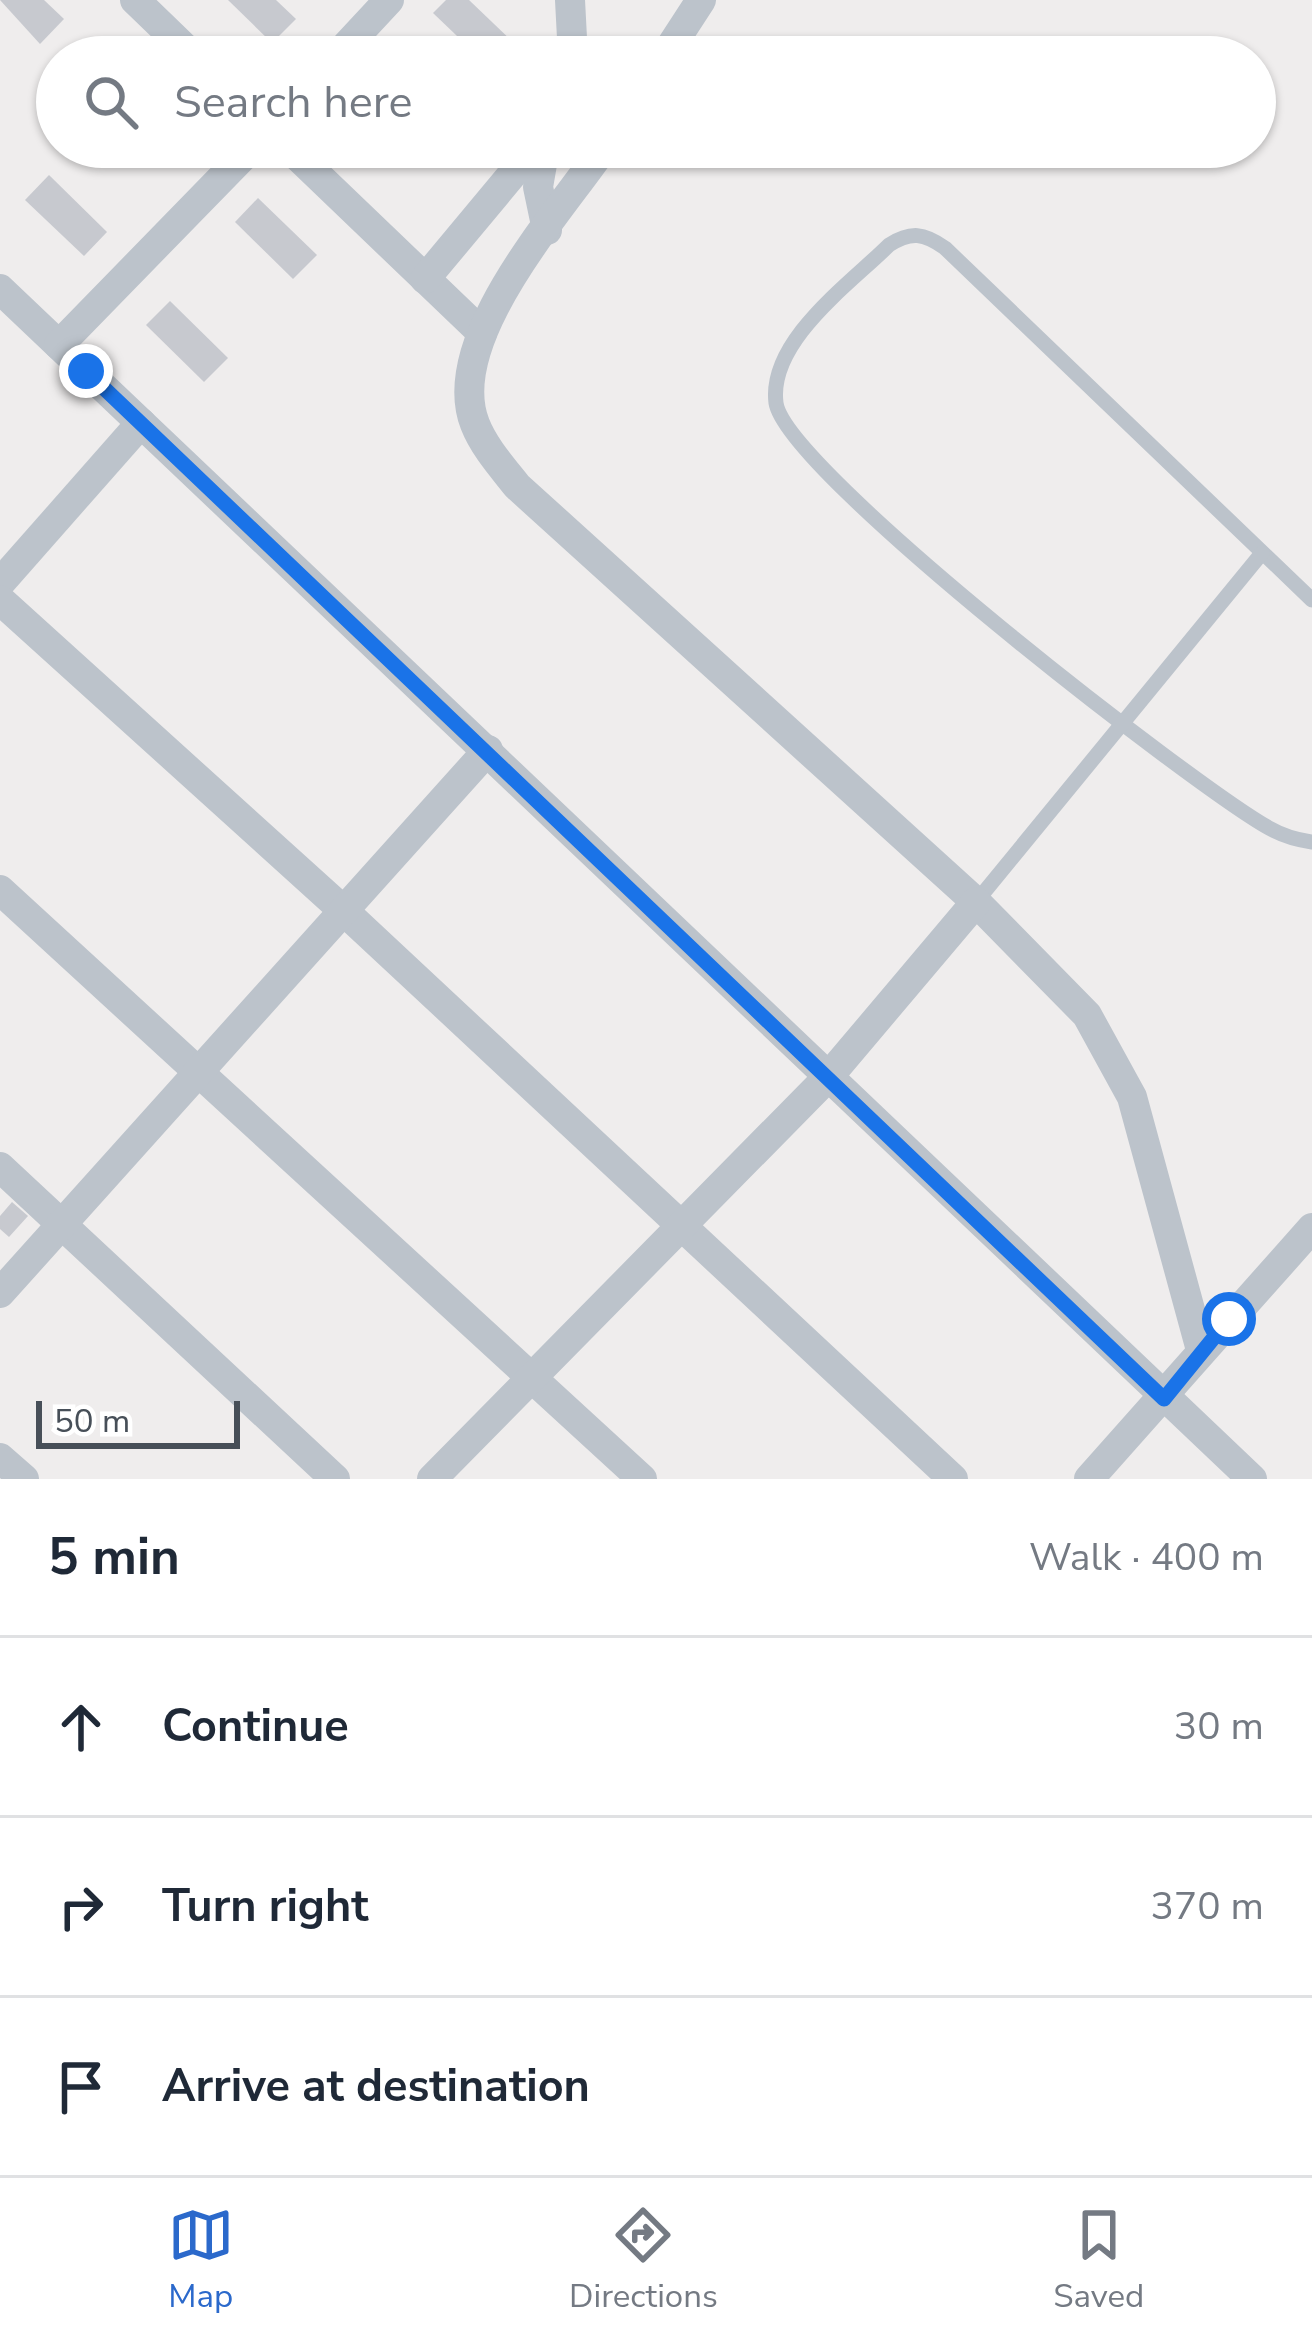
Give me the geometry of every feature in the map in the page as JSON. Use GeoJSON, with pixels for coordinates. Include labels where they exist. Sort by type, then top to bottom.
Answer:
{"type":"FeatureCollection","features":[{"type":"Feature","properties":{"kind":"street"},"geometry":{"type":"LineString","coordinates":[[134,0],[172,36]]}},
{"type":"Feature","properties":{"kind":"street"},"geometry":{"type":"LineString","coordinates":[[570,0],[572,36]]}},
{"type":"Feature","properties":{"kind":"street"},"geometry":{"type":"LineString","coordinates":[[678,36],[701,0]]}},
{"type":"Feature","properties":{"kind":"street"},"geometry":{"type":"LineString","coordinates":[[354,36],[384,2]]}},
{"type":"Feature","properties":{"kind":"street"},"geometry":{"type":"LineString","coordinates":[[59,345],[232,168]]}},
{"type":"Feature","properties":{"kind":"street"},"geometry":{"type":"LineString","coordinates":[[310,168],[482,333]]}},
{"type":"Feature","properties":{"kind":"street"},"geometry":{"type":"LineString","coordinates":[[425,279],[518,168]]}},
{"type":"Feature","properties":{"kind":"street"},"geometry":{"type":"LineString","coordinates":[[541,168],[538,187],[547,230]]}},
{"type":"Feature","properties":{"kind":"street"},"geometry":{"type":"LineString","coordinates":[[590,168],[482,333],[468,382],[472,413],[517,486],[1052,974],[1114,1056],[1132,1097],[1201,1350]]}},
{"type":"Feature","properties":{"kind":"street"},"geometry":{"type":"LineString","coordinates":[[0,290],[1252,1479]]}},
{"type":"Feature","properties":{"kind":"street"},"geometry":{"type":"LineString","coordinates":[[0,583],[141,423]]}},
{"type":"Feature","properties":{"kind":"street"},"geometry":{"type":"LineString","coordinates":[[0,600],[346,912],[953,1479]]}},
{"type":"Feature","properties":{"kind":"street"},"geometry":{"type":"LineString","coordinates":[[0,1293],[488,750]]}},
{"type":"Feature","properties":{"kind":"street"},"geometry":{"type":"LineString","coordinates":[[0,890],[642,1479]]}},
{"type":"Feature","properties":{"kind":"street"},"geometry":{"type":"LineString","coordinates":[[433,1479],[829,1076],[976,902]]}},
{"type":"Feature","properties":{"kind":"street"},"geometry":{"type":"LineString","coordinates":[[0,1167],[335,1479]]}},
{"type":"Feature","properties":{"kind":"street"},"geometry":{"type":"LineString","coordinates":[[1089,1479],[1312,1228]]}},
{"type":"Feature","properties":{"kind":"street"},"geometry":{"type":"LineString","coordinates":[[0,1458],[24,1479]]}},
{"type":"Feature","properties":{"kind":"lane"},"geometry":{"type":"LineString","coordinates":[[1312,600],[933,239],[912,234],[889,245],[800,335],[778,378],[776,403],[800,446],[925,562],[1231,805],[1274,831],[1312,842]]}},
{"type":"Feature","properties":{"kind":"lane"},"geometry":{"type":"LineString","coordinates":[[976,902],[1262,553]]}},
{"type":"Feature","properties":{"kind":"building"},"geometry":{"type":"Polygon","coordinates":[[[0,0],[44,0],[64,19],[48,36],[36,40],[0,0]]]}},
{"type":"Feature","properties":{"kind":"building"},"geometry":{"type":"Polygon","coordinates":[[[228,0],[276,0],[296,19],[279,36],[265,36],[228,0]]]}},
{"type":"Feature","properties":{"kind":"building"},"geometry":{"type":"Polygon","coordinates":[[[446,0],[469,0],[507,36],[457,36],[433,13],[446,0]]]}},
{"type":"Feature","properties":{"kind":"building"},"geometry":{"type":"Polygon","coordinates":[[[49,175],[107,232],[84,256],[25,200],[49,175]]]}},
{"type":"Feature","properties":{"kind":"building"},"geometry":{"type":"Polygon","coordinates":[[[258,198],[317,255],[293,279],[235,222],[258,198]]]}},
{"type":"Feature","properties":{"kind":"building"},"geometry":{"type":"Polygon","coordinates":[[[170,301],[228,358],[204,382],[146,325],[170,301]]]}},
{"type":"Feature","properties":{"kind":"building"},"geometry":{"type":"Polygon","coordinates":[[[12,1202],[28,1216],[9,1237],[0,1229],[0,1216],[12,1202]]]}},
{"type":"Feature","properties":{"kind":"route"},"geometry":{"type":"LineString","coordinates":[[86,371],[1164,1399],[1229,1319]]}}]}
